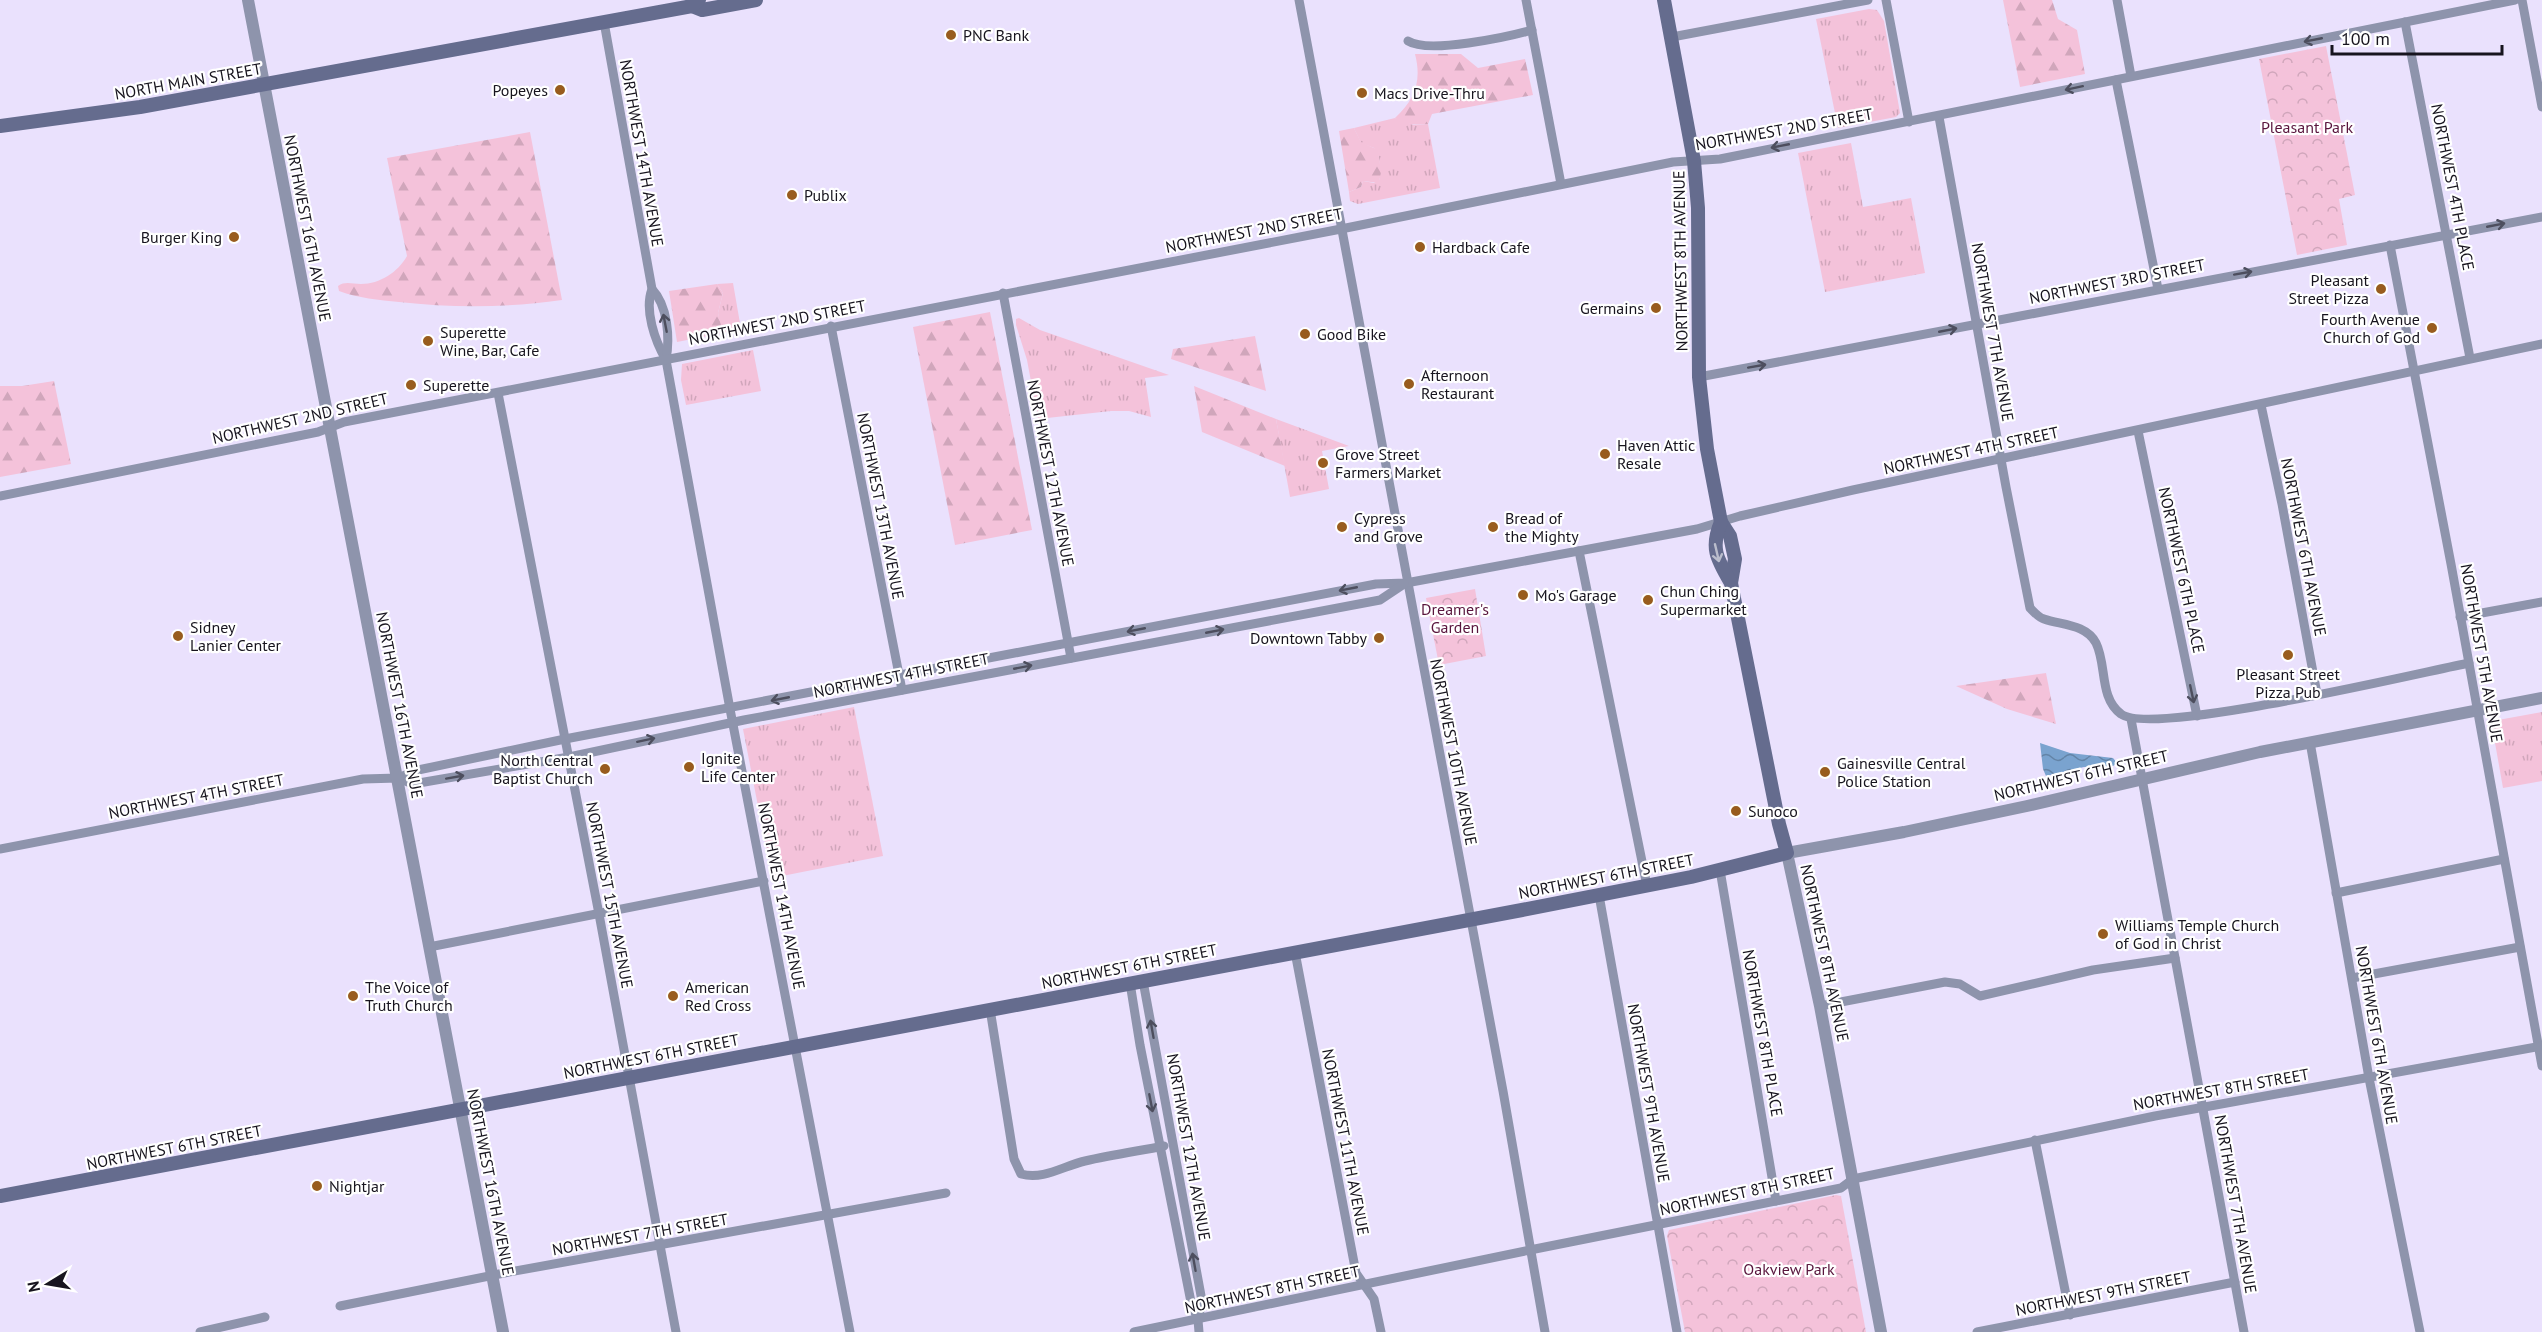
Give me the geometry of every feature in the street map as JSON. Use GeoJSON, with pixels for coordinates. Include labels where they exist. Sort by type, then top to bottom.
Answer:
{"type":"FeatureCollection","features":[{"type":"Feature","properties":{"kind":"main road","name":"NORTH MAIN STREET"},"geometry":{"type":"LineString","coordinates":[[0,126],[140,107],[604,22],[695,3],[702,10],[756,0]]}},
{"type":"Feature","properties":{"kind":"main road","name":"NORTHWEST 8TH AVENUE"},"geometry":{"type":"LineString","coordinates":[[1664,0],[1694,161],[1698,208],[1699,377],[1707,449],[1721,522],[1714,539],[1718,561],[1731,583],[1779,824],[1787,853]]}},
{"type":"Feature","properties":{"kind":"main road","name":"NORTHWEST 6TH STREET"},"geometry":{"type":"LineString","coordinates":[[0,1196],[1471,920],[1647,886],[1787,853]]}},
{"type":"Feature","properties":{"kind":"street","name":"NORTHWEST 16TH AVENUE"},"geometry":{"type":"LineString","coordinates":[[248,0],[503,1332]]}},
{"type":"Feature","properties":{"kind":"street","name":"NORTHWEST 10TH AVENUE"},"geometry":{"type":"LineString","coordinates":[[1299,0],[1406,583],[1471,920],[1545,1332]]}},
{"type":"Feature","properties":{"kind":"street"},"geometry":{"type":"LineString","coordinates":[[1526,0],[1561,184]]}},
{"type":"Feature","properties":{"kind":"street"},"geometry":{"type":"LineString","coordinates":[[1672,37],[1868,0]]}},
{"type":"Feature","properties":{"kind":"street"},"geometry":{"type":"LineString","coordinates":[[1886,0],[1909,122]]}},
{"type":"Feature","properties":{"kind":"street"},"geometry":{"type":"LineString","coordinates":[[2117,0],[2131,76]]}},
{"type":"Feature","properties":{"kind":"street","name":"NORTHWEST 2ND STREET"},"geometry":{"type":"LineString","coordinates":[[0,496],[306,435],[344,422],[1341,229],[1673,162],[1720,159],[1939,117],[2131,76],[2515,0]]}},
{"type":"Feature","properties":{"kind":"street"},"geometry":{"type":"LineString","coordinates":[[2522,0],[2542,107]]}},
{"type":"Feature","properties":{"kind":"street","name":"NORTHWEST 14TH AVENUE"},"geometry":{"type":"LineString","coordinates":[[604,22],[652,289],[649,299],[653,324],[657,344],[666,360],[730,709],[850,1332]]}},
{"type":"Feature","properties":{"kind":"street","name":"NORTHWEST 4TH PLACE"},"geometry":{"type":"LineString","coordinates":[[2405,22],[2470,358]]}},
{"type":"Feature","properties":{"kind":"street"},"geometry":{"type":"LineString","coordinates":[[1408,42],[1413,45],[1434,46],[1509,37],[1532,30]]}},
{"type":"Feature","properties":{"kind":"street"},"geometry":{"type":"LineString","coordinates":[[2116,80],[2158,289]]}},
{"type":"Feature","properties":{"kind":"street","name":"NORTHWEST 7TH AVENUE"},"geometry":{"type":"LineString","coordinates":[[1939,117],[2030,608],[2042,619],[2068,624],[2083,630],[2096,642],[2111,704],[2121,715],[2131,719],[2244,1332]]}},
{"type":"Feature","properties":{"kind":"street","name":"NORTHWEST 3RD STREET"},"geometry":{"type":"LineString","coordinates":[[1699,377],[2542,217]]}},
{"type":"Feature","properties":{"kind":"street","name":"NORTHWEST 5TH AVENUE"},"geometry":{"type":"LineString","coordinates":[[2390,245],[2542,1066]]}},
{"type":"Feature","properties":{"kind":"street","name":"NORTHWEST 12TH AVENUE"},"geometry":{"type":"LineString","coordinates":[[1002,293],[1071,658]]}},
{"type":"Feature","properties":{"kind":"street","name":"NORTHWEST 13TH AVENUE"},"geometry":{"type":"LineString","coordinates":[[831,326],[902,690]]}},
{"type":"Feature","properties":{"kind":"street","name":"NORTHWEST 4TH STREET"},"geometry":{"type":"LineString","coordinates":[[0,849],[363,779],[398,778],[418,770],[565,739],[1316,595],[1376,584],[1406,583],[1637,541],[1842,492],[2542,344]]}},
{"type":"Feature","properties":{"kind":"street","name":"NORTHWEST 15TH AVENUE"},"geometry":{"type":"LineString","coordinates":[[498,393],[599,914],[676,1332]]}},
{"type":"Feature","properties":{"kind":"street","name":"NORTHWEST 6TH AVENUE"},"geometry":{"type":"LineString","coordinates":[[2261,405],[2317,694]]}},
{"type":"Feature","properties":{"kind":"street","name":"NORTHWEST 6TH PLACE"},"geometry":{"type":"LineString","coordinates":[[2138,431],[2197,716]]}},
{"type":"Feature","properties":{"kind":"street"},"geometry":{"type":"LineString","coordinates":[[1579,551],[1647,886]]}},
{"type":"Feature","properties":{"kind":"street","name":"NORTHWEST 4TH STREET"},"geometry":{"type":"LineString","coordinates":[[398,778],[413,784],[569,757],[733,722],[1380,600],[1406,583]]}},
{"type":"Feature","properties":{"kind":"street"},"geometry":{"type":"LineString","coordinates":[[1316,595],[1322,611]]}},
{"type":"Feature","properties":{"kind":"street"},"geometry":{"type":"LineString","coordinates":[[2460,617],[2542,602]]}},
{"type":"Feature","properties":{"kind":"street"},"geometry":{"type":"LineString","coordinates":[[1232,612],[1236,627]]}},
{"type":"Feature","properties":{"kind":"street"},"geometry":{"type":"LineString","coordinates":[[2131,719],[2154,721],[2197,716],[2469,663]]}},
{"type":"Feature","properties":{"kind":"street","name":"NORTHWEST 6TH STREET"},"geometry":{"type":"LineString","coordinates":[[1787,853],[1904,832],[2260,752],[2542,698]]}},
{"type":"Feature","properties":{"kind":"street","name":"NORTHWEST 6TH AVENUE"},"geometry":{"type":"LineString","coordinates":[[2310,742],[2369,1078],[2420,1332]]}},
{"type":"Feature","properties":{"kind":"street","name":"NORTHWEST 8TH AVENUE"},"geometry":{"type":"LineString","coordinates":[[1787,853],[1820,1006],[1881,1332]]}},
{"type":"Feature","properties":{"kind":"street"},"geometry":{"type":"LineString","coordinates":[[2336,892],[2504,859]]}},
{"type":"Feature","properties":{"kind":"street","name":"NORTHWEST 8TH PLACE"},"geometry":{"type":"LineString","coordinates":[[1720,870],[1776,1201]]}},
{"type":"Feature","properties":{"kind":"street"},"geometry":{"type":"LineString","coordinates":[[429,948],[764,881]]}},
{"type":"Feature","properties":{"kind":"street","name":"NORTHWEST 9TH AVENUE"},"geometry":{"type":"LineString","coordinates":[[1599,895],[1677,1332]]}},
{"type":"Feature","properties":{"kind":"street"},"geometry":{"type":"LineString","coordinates":[[2352,978],[2520,947]]}},
{"type":"Feature","properties":{"kind":"street","name":"NORTHWEST 11TH AVENUE"},"geometry":{"type":"LineString","coordinates":[[1295,952],[1356,1273],[1374,1299],[1381,1332]]}},
{"type":"Feature","properties":{"kind":"street"},"geometry":{"type":"LineString","coordinates":[[1820,1006],[1945,982],[1960,984],[1980,996],[2093,970],[2175,958]]}},
{"type":"Feature","properties":{"kind":"street","name":"NORTHWEST 12TH AVENUE"},"geometry":{"type":"LineString","coordinates":[[1136,982],[1173,1144],[1202,1301],[1198,1320]]}},
{"type":"Feature","properties":{"kind":"street","name":"NORTHWEST 12TH AVENUE"},"geometry":{"type":"LineString","coordinates":[[1136,982],[1160,1147],[1199,1332]]}},
{"type":"Feature","properties":{"kind":"street"},"geometry":{"type":"LineString","coordinates":[[990,1009],[1014,1159],[1021,1174],[1036,1176],[1082,1161],[1173,1144]]}},
{"type":"Feature","properties":{"kind":"street","name":"NORTHWEST 8TH STREET"},"geometry":{"type":"LineString","coordinates":[[1134,1332],[1841,1188],[1853,1179],[2035,1140],[2540,1046]]}},
{"type":"Feature","properties":{"kind":"street"},"geometry":{"type":"LineString","coordinates":[[2035,1140],[2070,1315]]}},
{"type":"Feature","properties":{"kind":"street","name":"NORTHWEST 7TH STREET"},"geometry":{"type":"LineString","coordinates":[[340,1306],[492,1275],[946,1193]]}},
{"type":"Feature","properties":{"kind":"street","name":"NORTHWEST 9TH STREET"},"geometry":{"type":"LineString","coordinates":[[1977,1332],[2235,1282]]}},
{"type":"Feature","properties":{"kind":"street"},"geometry":{"type":"LineString","coordinates":[[200,1332],[265,1317]]}},
{"type":"Feature","properties":{"kind":"green space"},"geometry":{"type":"Polygon","coordinates":[[[2003,0],[2052,0],[2058,19],[2077,30],[2085,74],[2020,87],[2003,0]]]}},
{"type":"Feature","properties":{"kind":"green space"},"geometry":{"type":"Polygon","coordinates":[[[1869,9],[1877,10],[1884,21],[1900,113],[1896,117],[1838,128],[1816,19],[1869,9]]]}},
{"type":"Feature","properties":{"kind":"green space","name":"Pleasant Park"},"geometry":{"type":"Polygon","coordinates":[[[2326,46],[2355,195],[2339,199],[2347,245],[2297,255],[2259,59],[2326,46]]]}},
{"type":"Feature","properties":{"kind":"green space"},"geometry":{"type":"Polygon","coordinates":[[[1415,54],[1461,54],[1478,68],[1525,59],[1533,95],[1432,114],[1428,124],[1403,122],[1395,118],[1408,104],[1415,89],[1418,73],[1415,54]]]}},
{"type":"Feature","properties":{"kind":"green space"},"geometry":{"type":"Polygon","coordinates":[[[1395,118],[1414,125],[1428,124],[1440,188],[1358,204],[1350,201],[1349,192],[1361,187],[1363,181],[1374,183],[1380,179],[1379,157],[1374,148],[1361,143],[1354,128],[1395,118]]]}},
{"type":"Feature","properties":{"kind":"green space"},"geometry":{"type":"Polygon","coordinates":[[[1354,128],[1361,142],[1378,150],[1381,172],[1379,183],[1363,181],[1361,187],[1349,192],[1339,131],[1354,128]]]}},
{"type":"Feature","properties":{"kind":"green space"},"geometry":{"type":"Polygon","coordinates":[[[530,132],[562,300],[500,306],[440,305],[376,299],[339,291],[338,286],[343,284],[361,284],[382,279],[394,272],[407,256],[387,158],[530,132]]]}},
{"type":"Feature","properties":{"kind":"green space"},"geometry":{"type":"Polygon","coordinates":[[[1851,143],[1863,207],[1911,198],[1925,273],[1825,292],[1798,153],[1851,143]]]}},
{"type":"Feature","properties":{"kind":"green space"},"geometry":{"type":"Polygon","coordinates":[[[733,283],[741,329],[718,334],[721,329],[718,313],[723,293],[717,284],[733,283]]]}},
{"type":"Feature","properties":{"kind":"green space"},"geometry":{"type":"Polygon","coordinates":[[[717,284],[723,293],[718,313],[721,325],[718,334],[677,342],[669,291],[717,284]]]}},
{"type":"Feature","properties":{"kind":"green space"},"geometry":{"type":"Polygon","coordinates":[[[990,312],[1032,530],[955,545],[913,327],[990,312]]]}},
{"type":"Feature","properties":{"kind":"green space"},"geometry":{"type":"Polygon","coordinates":[[[1019,318],[1040,330],[1169,375],[1145,378],[1151,417],[1129,411],[1111,411],[1038,419],[1027,360],[1016,325],[1016,319],[1019,318]]]}},
{"type":"Feature","properties":{"kind":"green space"},"geometry":{"type":"Polygon","coordinates":[[[1255,336],[1266,391],[1171,359],[1173,349],[1255,336]]]}},
{"type":"Feature","properties":{"kind":"green space"},"geometry":{"type":"Polygon","coordinates":[[[753,350],[761,391],[686,405],[681,380],[682,364],[753,350]]]}},
{"type":"Feature","properties":{"kind":"green space"},"geometry":{"type":"Polygon","coordinates":[[[54,381],[71,464],[0,477],[0,386],[22,386],[54,381]]]}},
{"type":"Feature","properties":{"kind":"green space"},"geometry":{"type":"Polygon","coordinates":[[[1194,386],[1276,419],[1285,466],[1202,432],[1194,386]]]}},
{"type":"Feature","properties":{"kind":"green space"},"geometry":{"type":"Polygon","coordinates":[[[1276,419],[1349,446],[1322,451],[1329,489],[1290,497],[1276,419]]]}},
{"type":"Feature","properties":{"kind":"green space","name":"Dreamer's Garden"},"geometry":{"type":"Polygon","coordinates":[[[1475,589],[1486,656],[1439,665],[1426,598],[1475,589]]]}},
{"type":"Feature","properties":{"kind":"green space"},"geometry":{"type":"Polygon","coordinates":[[[2046,673],[2056,724],[2007,709],[1956,686],[2046,673]]]}},
{"type":"Feature","properties":{"kind":"green space"},"geometry":{"type":"Polygon","coordinates":[[[854,707],[883,856],[772,878],[743,729],[854,707]]]}},
{"type":"Feature","properties":{"kind":"green space"},"geometry":{"type":"Polygon","coordinates":[[[2542,712],[2542,781],[2503,788],[2492,726],[2498,720],[2542,712]]]}},
{"type":"Feature","properties":{"kind":"green space","name":"Oakview Park"},"geometry":{"type":"Polygon","coordinates":[[[1836,1195],[1841,1196],[1866,1332],[1685,1332],[1667,1236],[1669,1230],[1836,1195]]]}},
{"type":"Feature","properties":{"kind":"water"},"geometry":{"type":"Polygon","coordinates":[[[2040,743],[2070,753],[2113,758],[2117,763],[2113,766],[2084,767],[2046,776],[2040,743]]]}},
{"type":"Feature","properties":{"kind":"place","name":"PNC Bank"},"geometry":{"type":"Point","coordinates":[951,35]}},
{"type":"Feature","properties":{"kind":"place","name":"Popeyes"},"geometry":{"type":"Point","coordinates":[560,90]}},
{"type":"Feature","properties":{"kind":"place","name":"Macs Drive-Thru"},"geometry":{"type":"Point","coordinates":[1362,93]}},
{"type":"Feature","properties":{"kind":"place","name":"Publix"},"geometry":{"type":"Point","coordinates":[792,195]}},
{"type":"Feature","properties":{"kind":"place","name":"Burger King"},"geometry":{"type":"Point","coordinates":[234,237]}},
{"type":"Feature","properties":{"kind":"place","name":"Hardback Cafe"},"geometry":{"type":"Point","coordinates":[1420,247]}},
{"type":"Feature","properties":{"kind":"place","name":"Pleasant Street Pizza"},"geometry":{"type":"Point","coordinates":[2381,289]}},
{"type":"Feature","properties":{"kind":"place","name":"Germains"},"geometry":{"type":"Point","coordinates":[1656,308]}},
{"type":"Feature","properties":{"kind":"place","name":"Fourth Avenue Church of God"},"geometry":{"type":"Point","coordinates":[2432,328]}},
{"type":"Feature","properties":{"kind":"place","name":"Good Bike"},"geometry":{"type":"Point","coordinates":[1305,334]}},
{"type":"Feature","properties":{"kind":"place","name":"Superette Wine, Bar, Cafe"},"geometry":{"type":"Point","coordinates":[428,341]}},
{"type":"Feature","properties":{"kind":"place","name":"Afternoon Restaurant"},"geometry":{"type":"Point","coordinates":[1409,384]}},
{"type":"Feature","properties":{"kind":"place","name":"Superette"},"geometry":{"type":"Point","coordinates":[411,385]}},
{"type":"Feature","properties":{"kind":"place","name":"Haven Attic Resale"},"geometry":{"type":"Point","coordinates":[1605,454]}},
{"type":"Feature","properties":{"kind":"place","name":"Grove Street Farmers Market"},"geometry":{"type":"Point","coordinates":[1323,463]}},
{"type":"Feature","properties":{"kind":"place","name":"Cypress and Grove"},"geometry":{"type":"Point","coordinates":[1342,527]}},
{"type":"Feature","properties":{"kind":"place","name":"Bread of the Mighty"},"geometry":{"type":"Point","coordinates":[1493,527]}},
{"type":"Feature","properties":{"kind":"place","name":"Mo's Garage"},"geometry":{"type":"Point","coordinates":[1523,595]}},
{"type":"Feature","properties":{"kind":"place","name":"Chun Ching Supermarket"},"geometry":{"type":"Point","coordinates":[1648,600]}},
{"type":"Feature","properties":{"kind":"place","name":"Sidney Lanier Center"},"geometry":{"type":"Point","coordinates":[178,636]}},
{"type":"Feature","properties":{"kind":"place","name":"Downtown Tabby"},"geometry":{"type":"Point","coordinates":[1379,638]}},
{"type":"Feature","properties":{"kind":"place","name":"Pleasant Street Pizza Pub"},"geometry":{"type":"Point","coordinates":[2288,655]}},
{"type":"Feature","properties":{"kind":"place","name":"Ignite Life Center"},"geometry":{"type":"Point","coordinates":[689,767]}},
{"type":"Feature","properties":{"kind":"place","name":"North Central Baptist Church"},"geometry":{"type":"Point","coordinates":[605,769]}},
{"type":"Feature","properties":{"kind":"place","name":"Gainesville Central Police Station"},"geometry":{"type":"Point","coordinates":[1825,772]}},
{"type":"Feature","properties":{"kind":"place","name":"Sunoco"},"geometry":{"type":"Point","coordinates":[1736,811]}},
{"type":"Feature","properties":{"kind":"place","name":"Williams Temple Church of God in Christ"},"geometry":{"type":"Point","coordinates":[2103,934]}},
{"type":"Feature","properties":{"kind":"place","name":"The Voice of Truth Church"},"geometry":{"type":"Point","coordinates":[353,996]}},
{"type":"Feature","properties":{"kind":"place","name":"American Red Cross"},"geometry":{"type":"Point","coordinates":[673,996]}},
{"type":"Feature","properties":{"kind":"place","name":"Nightjar"},"geometry":{"type":"Point","coordinates":[317,1186]}}]}
